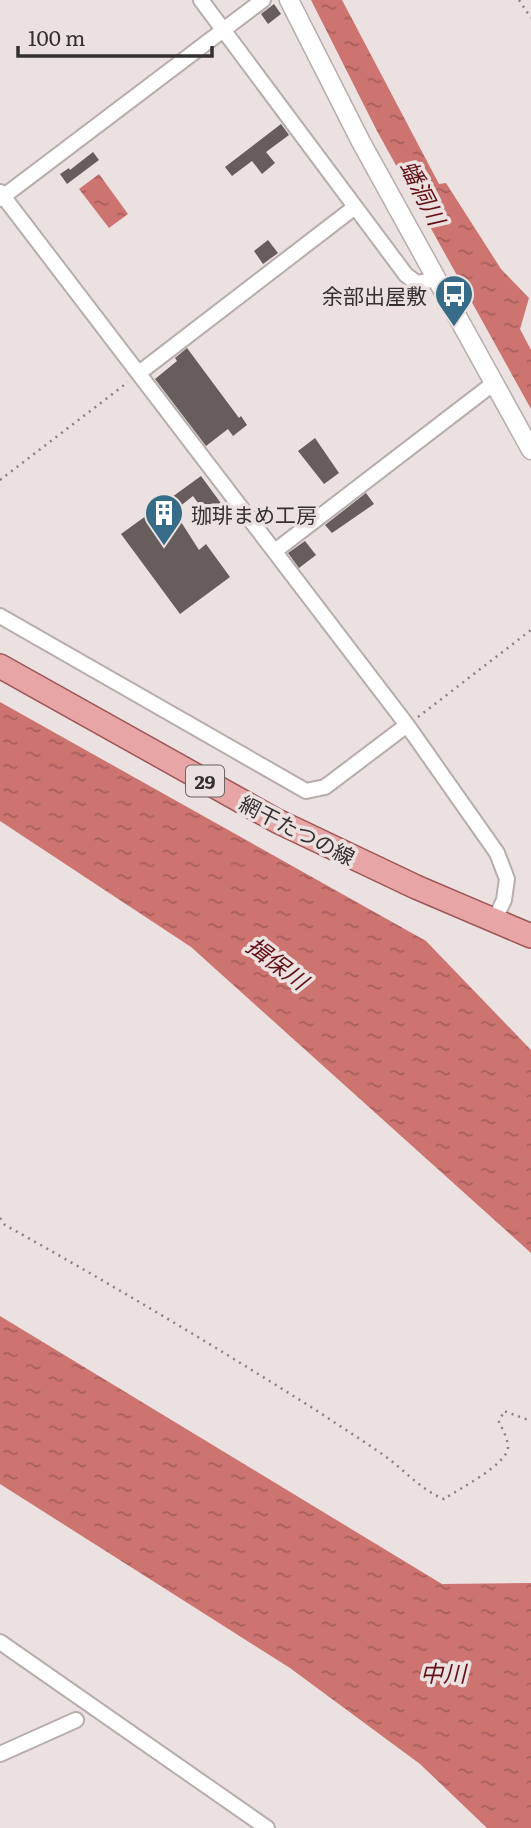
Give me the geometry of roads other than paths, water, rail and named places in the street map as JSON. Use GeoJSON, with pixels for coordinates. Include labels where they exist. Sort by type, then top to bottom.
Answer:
{"type":"FeatureCollection","features":[{"type":"Feature","properties":{"kind":"main road","name":"網干たつの線"},"geometry":{"type":"LineString","coordinates":[[0,666],[277,821],[531,936]]}},
{"type":"Feature","properties":{"kind":"street"},"geometry":{"type":"LineString","coordinates":[[201,0],[412,281],[422,284],[437,279]]}},
{"type":"Feature","properties":{"kind":"street"},"geometry":{"type":"LineString","coordinates":[[263,0],[222,28],[1,196],[407,725],[498,853],[507,879],[505,900],[494,921]]}},
{"type":"Feature","properties":{"kind":"street"},"geometry":{"type":"LineString","coordinates":[[289,0],[361,142],[531,450]]}},
{"type":"Feature","properties":{"kind":"street"},"geometry":{"type":"LineString","coordinates":[[139,373],[355,207]]}},
{"type":"Feature","properties":{"kind":"street"},"geometry":{"type":"LineString","coordinates":[[275,551],[494,383]]}},
{"type":"Feature","properties":{"kind":"street"},"geometry":{"type":"LineString","coordinates":[[0,616],[306,791],[325,787],[407,725]]}},
{"type":"Feature","properties":{"kind":"street"},"geometry":{"type":"LineString","coordinates":[[0,1642],[267,1828]]}},
{"type":"Feature","properties":{"kind":"street"},"geometry":{"type":"LineString","coordinates":[[0,1754],[76,1720]]}},
{"type":"Feature","properties":{"kind":"water","name":"蟠洞川"},"geometry":{"type":"Polygon","coordinates":[[[311,0],[342,0],[439,184],[446,183],[501,269],[529,298],[520,329],[531,350],[531,409],[377,131],[311,0]]]}},
{"type":"Feature","properties":{"kind":"water"},"geometry":{"type":"Polygon","coordinates":[[[99,174],[128,214],[109,228],[79,189],[99,174]]]}},
{"type":"Feature","properties":{"kind":"water","name":"揖保川"},"geometry":{"type":"Polygon","coordinates":[[[0,702],[426,941],[531,1050],[531,1253],[191,947],[0,821],[0,702]]]}},
{"type":"Feature","properties":{"kind":"water","name":"中川"},"geometry":{"type":"Polygon","coordinates":[[[0,1316],[442,1584],[531,1583],[531,1828],[487,1828],[420,1764],[290,1668],[0,1484],[0,1316]]]}},
{"type":"Feature","properties":{"kind":"place","name":"余部出屋敷"},"geometry":{"type":"Point","coordinates":[454,328]}},
{"type":"Feature","properties":{"kind":"place","name":"珈琲まめ工房"},"geometry":{"type":"Point","coordinates":[164,547]}}]}
